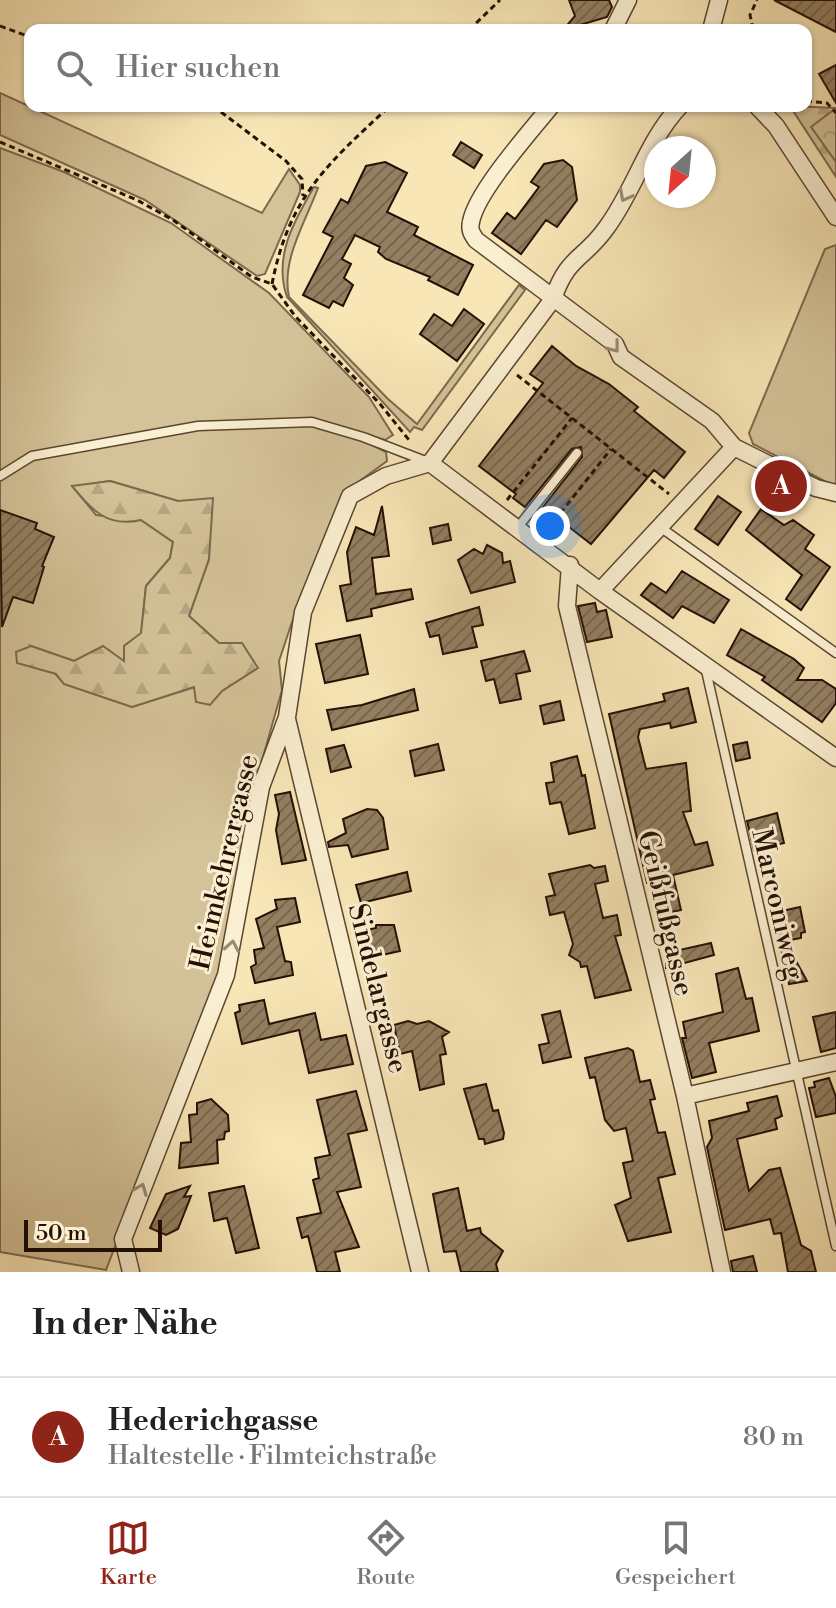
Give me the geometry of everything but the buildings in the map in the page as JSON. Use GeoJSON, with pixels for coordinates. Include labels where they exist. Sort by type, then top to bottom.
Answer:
{"type":"FeatureCollection","features":[{"type":"Feature","properties":{"kind":"street"},"geometry":{"type":"LineString","coordinates":[[616,24],[628,0]]}},
{"type":"Feature","properties":{"kind":"street"},"geometry":{"type":"LineString","coordinates":[[713,24],[719,0]]}},
{"type":"Feature","properties":{"kind":"street"},"geometry":{"type":"LineString","coordinates":[[546,112],[495,178],[471,219],[470,230],[476,240],[498,260],[615,344],[621,357],[712,421],[734,447],[816,488],[836,493]]}},
{"type":"Feature","properties":{"kind":"street"},"geometry":{"type":"LineString","coordinates":[[676,112],[656,138],[609,225],[561,276],[553,299],[430,463],[570,565],[600,591],[836,758]]}},
{"type":"Feature","properties":{"kind":"street"},"geometry":{"type":"LineString","coordinates":[[763,112],[776,126],[836,217]]}},
{"type":"Feature","properties":{"kind":"street"},"geometry":{"type":"LineString","coordinates":[[600,591],[734,447]]}},
{"type":"Feature","properties":{"kind":"street","name":"Heimkehrergasse"},"geometry":{"type":"LineString","coordinates":[[130,1268],[123,1239],[226,975],[261,787],[287,717],[303,612],[350,496],[386,476],[430,463]]}},
{"type":"Feature","properties":{"kind":"street","name":"Geißfußgasse"},"geometry":{"type":"LineString","coordinates":[[570,565],[567,606],[685,1096],[722,1272]]}},
{"type":"Feature","properties":{"kind":"street","name":"Sindelargasse"},"geometry":{"type":"LineString","coordinates":[[287,717],[420,1272]]}},
{"type":"Feature","properties":{"kind":"street"},"geometry":{"type":"LineString","coordinates":[[685,1096],[836,1062]]}},
{"type":"Feature","properties":{"kind":"lane"},"geometry":{"type":"LineString","coordinates":[[0,476],[32,456],[198,426],[312,422],[363,437],[430,463]]}},
{"type":"Feature","properties":{"kind":"lane"},"geometry":{"type":"LineString","coordinates":[[518,527],[577,453]]}},
{"type":"Feature","properties":{"kind":"lane"},"geometry":{"type":"LineString","coordinates":[[660,527],[836,653]]}},
{"type":"Feature","properties":{"kind":"lane","name":"Marconiweg"},"geometry":{"type":"LineString","coordinates":[[705,665],[704,675],[836,1246]]}},
{"type":"Feature","properties":{"kind":"path"},"geometry":{"type":"LineString","coordinates":[[475,24],[500,0]]}},
{"type":"Feature","properties":{"kind":"path"},"geometry":{"type":"LineString","coordinates":[[752,24],[750,15],[757,0]]}},
{"type":"Feature","properties":{"kind":"path"},"geometry":{"type":"LineString","coordinates":[[0,26],[24,35]]}},
{"type":"Feature","properties":{"kind":"path"},"geometry":{"type":"LineString","coordinates":[[812,102],[827,103],[836,113]]}},
{"type":"Feature","properties":{"kind":"path"},"geometry":{"type":"LineString","coordinates":[[221,112],[286,161],[302,179],[303,196]]}},
{"type":"Feature","properties":{"kind":"path"},"geometry":{"type":"LineString","coordinates":[[272,284],[279,247],[303,196],[384,112]]}},
{"type":"Feature","properties":{"kind":"path"},"geometry":{"type":"LineString","coordinates":[[0,142],[137,200],[173,220],[252,277],[272,284],[295,316],[380,404],[430,463]]}},
{"type":"Feature","properties":{"kind":"path"},"geometry":{"type":"LineString","coordinates":[[504,365],[681,504]]}},
{"type":"Feature","properties":{"kind":"path"},"geometry":{"type":"LineString","coordinates":[[497,512],[572,418]]}},
{"type":"Feature","properties":{"kind":"path"},"geometry":{"type":"LineString","coordinates":[[538,542],[611,449]]}},
{"type":"Feature","properties":{"kind":"green space"},"geometry":{"type":"Polygon","coordinates":[[[0,93],[24,104],[24,112],[41,112],[262,213],[289,169],[300,185],[300,192],[265,274],[257,276],[145,200],[0,135],[0,93]]]}},
{"type":"Feature","properties":{"kind":"green space"},"geometry":{"type":"Polygon","coordinates":[[[812,107],[836,108],[836,177],[794,112],[812,112],[812,107]]]}},
{"type":"Feature","properties":{"kind":"green space"},"geometry":{"type":"Polygon","coordinates":[[[836,108],[836,162],[811,127],[836,108]]]}},
{"type":"Feature","properties":{"kind":"green space"},"geometry":{"type":"Polygon","coordinates":[[[0,148],[64,172],[171,223],[269,293],[369,397],[393,435],[385,440],[364,434],[374,446],[386,452],[387,461],[353,486],[311,572],[291,625],[279,661],[282,690],[255,785],[220,973],[106,1270],[0,1252],[0,148]],[[110,481],[73,487],[96,515],[141,520],[173,542],[170,558],[146,586],[141,634],[124,646],[124,661],[74,661],[31,646],[64,684],[132,707],[195,687],[222,691],[257,668],[219,643],[189,616],[209,559],[178,501],[110,481]]]}},
{"type":"Feature","properties":{"kind":"green space"},"geometry":{"type":"Polygon","coordinates":[[[314,187],[318,188],[291,255],[287,283],[289,297],[388,399],[417,424],[519,285],[525,290],[422,430],[414,427],[410,432],[287,297],[282,268],[284,254],[293,226],[314,187]]]}},
{"type":"Feature","properties":{"kind":"green space"},"geometry":{"type":"Polygon","coordinates":[[[836,245],[836,487],[753,444],[749,433],[825,249],[836,245]]]}},
{"type":"Feature","properties":{"kind":"green space"},"geometry":{"type":"Polygon","coordinates":[[[110,481],[178,501],[213,498],[209,559],[189,616],[219,643],[242,643],[258,668],[222,691],[210,705],[196,702],[194,687],[132,707],[64,684],[56,674],[17,663],[16,652],[31,646],[74,661],[103,646],[124,661],[124,646],[141,633],[146,586],[170,558],[173,542],[141,520],[119,521],[101,515],[72,486],[110,481]]]}},
{"type":"Feature","properties":{"kind":"place","name":"Hederichgasse"},"geometry":{"type":"Point","coordinates":[781,486]}}]}
